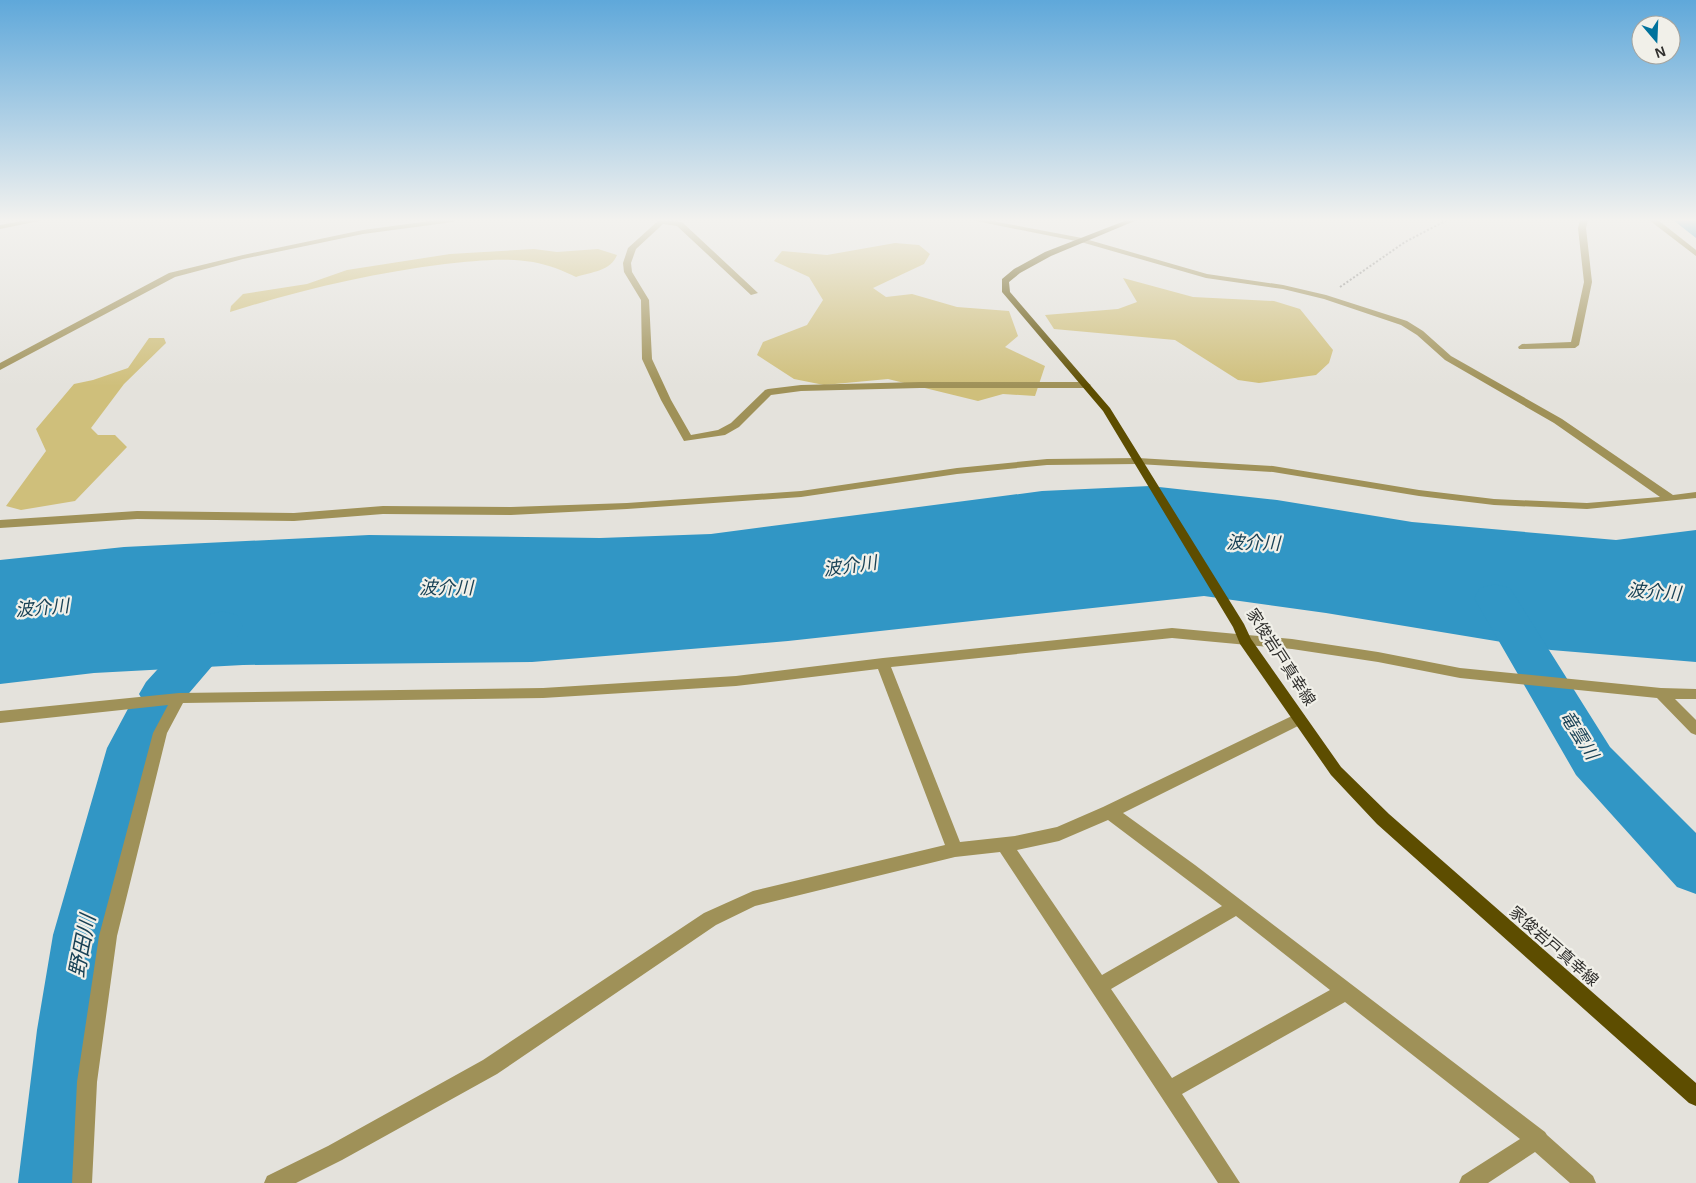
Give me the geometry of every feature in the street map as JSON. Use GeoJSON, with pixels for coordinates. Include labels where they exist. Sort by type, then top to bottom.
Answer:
{"type":"FeatureCollection","features":[{"type":"Feature","properties":{"kind":"main road","name":"家俊岩戸真幸線"},"geometry":{"type":"LineString","coordinates":[[1011,275],[1005,281],[1006,292],[1107,410],[1242,634],[1299,720],[1336,771],[1382,819],[1696,1096]]}},
{"type":"Feature","properties":{"kind":"street"},"geometry":{"type":"LineString","coordinates":[[0,367],[172,275]]}},
{"type":"Feature","properties":{"kind":"street"},"geometry":{"type":"LineString","coordinates":[[630,275],[645,300],[647,359],[666,400],[688,439],[721,433],[735,425],[768,392],[801,388],[920,385],[1086,385]]}},
{"type":"Feature","properties":{"kind":"street"},"geometry":{"type":"LineString","coordinates":[[735,275],[754,293]]}},
{"type":"Feature","properties":{"kind":"street"},"geometry":{"type":"LineString","coordinates":[[1203,275],[1283,287],[1326,297],[1404,323],[1420,333],[1448,358],[1558,421],[1671,500]]}},
{"type":"Feature","properties":{"kind":"street"},"geometry":{"type":"LineString","coordinates":[[1522,347],[1575,344],[1588,282],[1587,275]]}},
{"type":"Feature","properties":{"kind":"street"},"geometry":{"type":"LineString","coordinates":[[0,524],[137,515],[294,517],[383,510],[511,512],[627,506],[801,494],[957,471],[1046,462],[1274,468],[1419,493],[1494,502],[1587,506],[1671,500],[1696,495]]}},
{"type":"Feature","properties":{"kind":"street"},"geometry":{"type":"LineString","coordinates":[[0,717],[179,698],[543,693],[736,681],[883,663],[1172,633],[1242,634],[1460,673],[1661,693],[1696,694]]}},
{"type":"Feature","properties":{"kind":"street"},"geometry":{"type":"LineString","coordinates":[[883,663],[955,850]]}},
{"type":"Feature","properties":{"kind":"street"},"geometry":{"type":"LineString","coordinates":[[1661,693],[1696,729]]}},
{"type":"Feature","properties":{"kind":"street"},"geometry":{"type":"LineString","coordinates":[[82,1183],[87,1082],[108,936],[160,733],[179,698]]}},
{"type":"Feature","properties":{"kind":"street"},"geometry":{"type":"LineString","coordinates":[[274,1183],[336,1153],[490,1067],[710,919],[753,899],[955,850],[1004,844],[1059,834],[1109,812],[1299,720]]}},
{"type":"Feature","properties":{"kind":"street"},"geometry":{"type":"LineString","coordinates":[[1109,812],[1161,848],[1538,1140],[1586,1183]]}},
{"type":"Feature","properties":{"kind":"street"},"geometry":{"type":"LineString","coordinates":[[1004,844],[1230,1183]]}},
{"type":"Feature","properties":{"kind":"street"},"geometry":{"type":"LineString","coordinates":[[1098,987],[1236,907]]}},
{"type":"Feature","properties":{"kind":"street"},"geometry":{"type":"LineString","coordinates":[[1168,1091],[1346,991]]}},
{"type":"Feature","properties":{"kind":"street"},"geometry":{"type":"LineString","coordinates":[[1469,1183],[1538,1140]]}},
{"type":"Feature","properties":{"kind":"path"},"geometry":{"type":"LineString","coordinates":[[1326,297],[1357,275]]}},
{"type":"Feature","properties":{"kind":"shaded area"},"geometry":{"type":"Polygon","coordinates":[[[332,275],[374,275],[283,296],[230,312],[231,306],[243,294],[307,284],[332,275]]]}},
{"type":"Feature","properties":{"kind":"shaded area"},"geometry":{"type":"Polygon","coordinates":[[[805,275],[900,275],[873,288],[886,297],[912,294],[957,307],[1009,311],[1018,336],[1005,347],[1045,366],[1035,396],[1003,394],[978,401],[888,379],[824,385],[794,379],[757,355],[763,342],[807,325],[823,300],[809,277],[805,275]]]}},
{"type":"Feature","properties":{"kind":"shaded area"},"geometry":{"type":"Polygon","coordinates":[[[1123,278],[1193,297],[1274,301],[1300,309],[1333,350],[1329,363],[1316,375],[1259,383],[1238,380],[1175,340],[1054,329],[1045,315],[1118,309],[1137,302],[1123,278]]]}},
{"type":"Feature","properties":{"kind":"shaded area"},"geometry":{"type":"Polygon","coordinates":[[[149,338],[164,338],[166,343],[124,384],[91,428],[98,435],[115,435],[127,447],[75,501],[21,510],[6,506],[46,451],[36,429],[74,384],[93,380],[128,368],[149,338]]]}},
{"type":"Feature","properties":{"kind":"water","name":"波介川"},"geometry":{"type":"Polygon","coordinates":[[[1150,486],[1277,500],[1412,522],[1616,540],[1696,530],[1696,662],[1551,650],[1326,613],[1204,596],[788,641],[532,662],[243,665],[94,673],[0,684],[0,560],[124,547],[369,535],[600,538],[711,534],[1042,491],[1150,486]]]}},
{"type":"Feature","properties":{"kind":"waterway","name":"竜雲川"},"geometry":{"type":"LineString","coordinates":[[1495,598],[1593,761],[1696,870]]}},
{"type":"Feature","properties":{"kind":"waterway","name":"野田川"},"geometry":{"type":"LineString","coordinates":[[162,694],[222,626]]}},
{"type":"Feature","properties":{"kind":"waterway","name":"野田川"},"geometry":{"type":"LineString","coordinates":[[53,1183],[68,1030],[82,935],[131,748],[147,718]]}}]}
